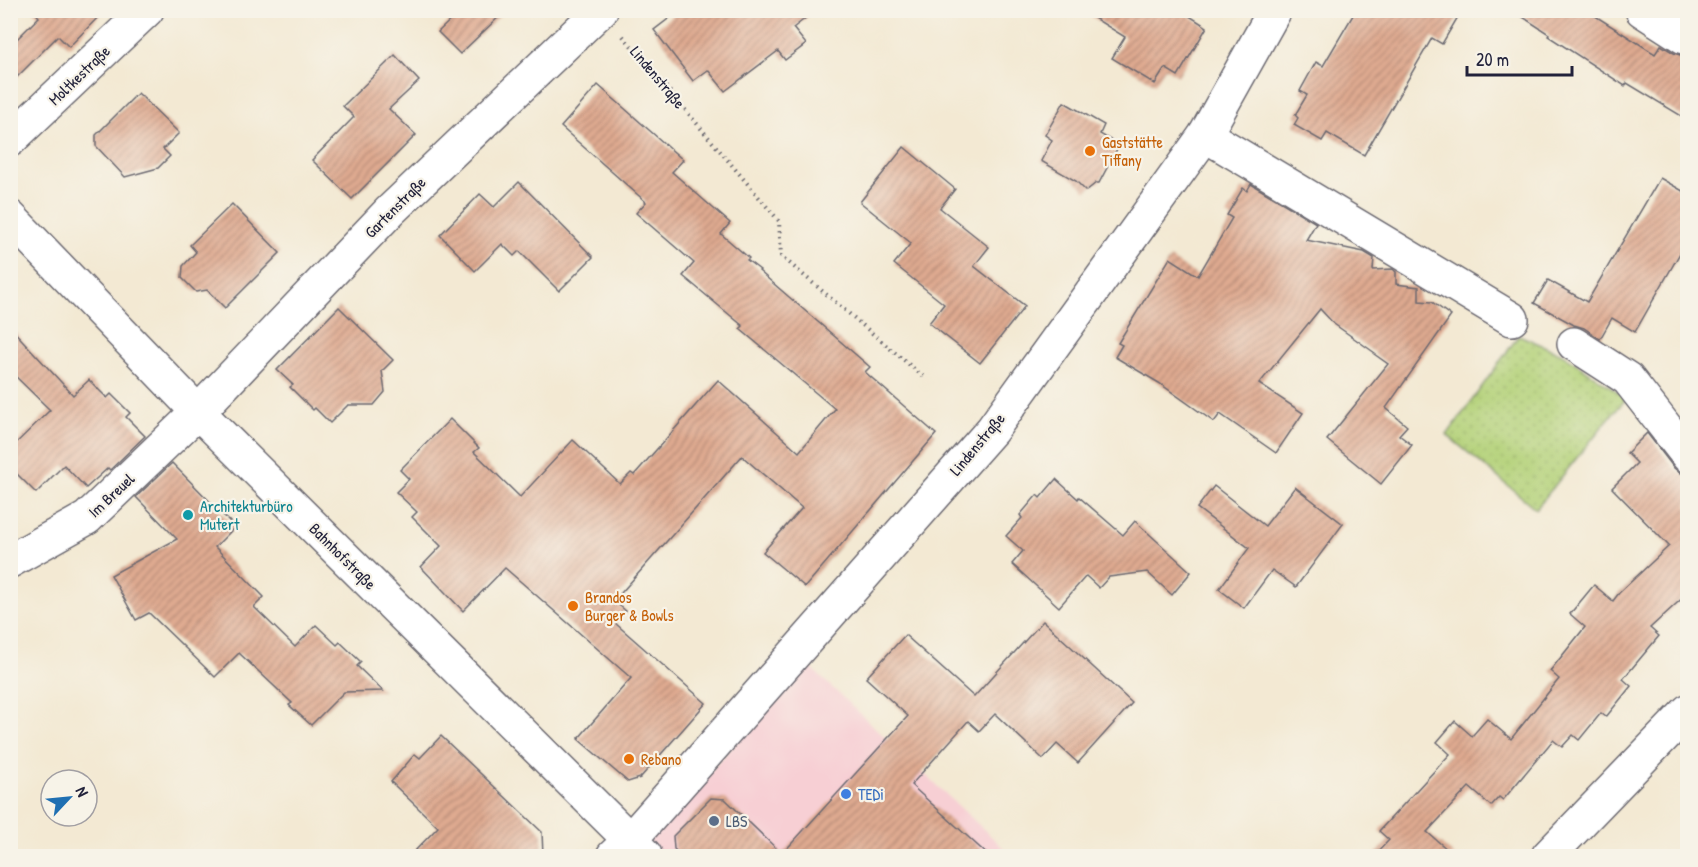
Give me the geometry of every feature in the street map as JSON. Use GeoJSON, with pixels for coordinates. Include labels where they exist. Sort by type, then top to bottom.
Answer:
{"type":"FeatureCollection","features":[{"type":"Feature","properties":{"kind":"street","name":"Moltkestraße"},"geometry":{"type":"LineString","coordinates":[[10,140],[147,10]]}},
{"type":"Feature","properties":{"kind":"street","name":"Lindenstraße"},"geometry":{"type":"LineString","coordinates":[[630,851],[992,430],[1205,135],[1275,10]]}},
{"type":"Feature","properties":{"kind":"street"},"geometry":{"type":"LineString","coordinates":[[1642,10],[1684,37]]}},
{"type":"Feature","properties":{"kind":"street","name":"Gartenstraße"},"geometry":{"type":"LineString","coordinates":[[198,412],[390,211],[608,20]]}},
{"type":"Feature","properties":{"kind":"street"},"geometry":{"type":"LineString","coordinates":[[1205,135],[1512,319]]}},
{"type":"Feature","properties":{"kind":"street","name":"Bahnhofstraße"},"geometry":{"type":"LineString","coordinates":[[10,217],[198,412],[630,851]]}},
{"type":"Feature","properties":{"kind":"street"},"geometry":{"type":"LineString","coordinates":[[1574,344],[1628,379],[1688,456]]}},
{"type":"Feature","properties":{"kind":"street","name":"Im Breuel"},"geometry":{"type":"LineString","coordinates":[[10,561],[87,518],[198,412]]}},
{"type":"Feature","properties":{"kind":"street"},"geometry":{"type":"LineString","coordinates":[[1548,856],[1688,711]]}},
{"type":"Feature","properties":{"kind":"path","name":"Lindenstraße"},"geometry":{"type":"LineString","coordinates":[[608,20],[779,220],[781,256],[925,378]]}},
{"type":"Feature","properties":{"kind":"shaded area"},"geometry":{"type":"Polygon","coordinates":[[[807,664],[1012,856],[634,856],[807,664]]]}},
{"type":"Feature","properties":{"kind":"green space"},"geometry":{"type":"Polygon","coordinates":[[[1519,335],[1562,354],[1627,398],[1536,509],[1447,435],[1519,335]]]}},
{"type":"Feature","properties":{"kind":"building"},"geometry":{"type":"Polygon","coordinates":[[[33,10],[105,10],[69,47],[58,36],[10,84],[10,46],[39,17],[33,10]]]}},
{"type":"Feature","properties":{"kind":"building"},"geometry":{"type":"Polygon","coordinates":[[[461,10],[506,10],[460,54],[438,32],[461,10]]]}},
{"type":"Feature","properties":{"kind":"building"},"geometry":{"type":"Polygon","coordinates":[[[680,10],[816,10],[793,28],[806,44],[785,60],[778,51],[725,91],[708,70],[693,81],[654,30],[680,10]]]}},
{"type":"Feature","properties":{"kind":"building"},"geometry":{"type":"Polygon","coordinates":[[[1081,10],[1180,10],[1207,27],[1178,76],[1165,68],[1155,84],[1112,58],[1125,37],[1081,10]]]}},
{"type":"Feature","properties":{"kind":"building"},"geometry":{"type":"Polygon","coordinates":[[[1356,10],[1462,10],[1442,44],[1432,38],[1364,155],[1327,133],[1322,141],[1294,125],[1298,118],[1295,115],[1307,95],[1300,91],[1316,62],[1323,66],[1356,10]]]}},
{"type":"Feature","properties":{"kind":"building"},"geometry":{"type":"Polygon","coordinates":[[[1512,10],[1586,10],[1655,54],[1661,45],[1674,53],[1688,55],[1688,120],[1627,83],[1625,86],[1512,10]]]}},
{"type":"Feature","properties":{"kind":"building"},"geometry":{"type":"Polygon","coordinates":[[[395,55],[419,81],[389,109],[416,135],[352,199],[312,160],[354,117],[343,106],[395,55]]]}},
{"type":"Feature","properties":{"kind":"building"},"geometry":{"type":"Polygon","coordinates":[[[598,85],[683,160],[672,172],[730,223],[721,234],[749,258],[747,260],[759,271],[870,367],[865,372],[936,434],[805,587],[763,552],[802,508],[742,456],[614,601],[626,611],[615,623],[706,703],[640,778],[628,782],[578,739],[631,678],[505,568],[463,611],[421,567],[441,546],[412,517],[417,512],[396,492],[409,479],[400,470],[450,419],[479,448],[474,452],[520,497],[573,440],[620,484],[631,473],[634,475],[718,380],[799,452],[835,409],[740,329],[743,326],[683,276],[694,263],[636,213],[646,202],[561,127],[598,85]]]}},
{"type":"Feature","properties":{"kind":"building"},"geometry":{"type":"Polygon","coordinates":[[[138,93],[179,133],[163,149],[170,156],[158,168],[125,177],[96,146],[96,135],[138,93]]]}},
{"type":"Feature","properties":{"kind":"building"},"geometry":{"type":"Polygon","coordinates":[[[1064,102],[1104,125],[1100,134],[1119,145],[1099,183],[1086,191],[1076,181],[1041,161],[1052,140],[1045,135],[1064,102]]]}},
{"type":"Feature","properties":{"kind":"building"},"geometry":{"type":"Polygon","coordinates":[[[904,147],[955,189],[940,208],[989,247],[974,266],[1025,306],[980,363],[929,323],[944,304],[894,264],[911,243],[860,202],[904,147]]]}},
{"type":"Feature","properties":{"kind":"building"},"geometry":{"type":"Polygon","coordinates":[[[1660,178],[1688,194],[1688,239],[1635,332],[1612,318],[1600,339],[1584,328],[1534,303],[1548,280],[1587,302],[1660,178]]]}},
{"type":"Feature","properties":{"kind":"building"},"geometry":{"type":"Polygon","coordinates":[[[519,182],[593,257],[559,291],[519,251],[514,256],[502,244],[475,271],[440,235],[480,194],[494,207],[519,182]]]}},
{"type":"Feature","properties":{"kind":"building"},"geometry":{"type":"Polygon","coordinates":[[[1251,184],[1316,223],[1306,240],[1364,252],[1374,258],[1373,270],[1393,269],[1396,272],[1396,284],[1419,287],[1419,301],[1432,302],[1451,316],[1386,408],[1407,426],[1399,435],[1412,445],[1381,484],[1327,440],[1388,364],[1334,324],[1320,309],[1259,384],[1303,413],[1276,453],[1220,414],[1214,422],[1159,383],[1115,357],[1122,345],[1118,343],[1170,258],[1198,276],[1232,218],[1227,215],[1243,188],[1247,191],[1251,184]]]}},
{"type":"Feature","properties":{"kind":"building"},"geometry":{"type":"Polygon","coordinates":[[[232,204],[280,253],[225,308],[207,290],[196,292],[182,278],[183,266],[196,252],[190,245],[232,204]]]}},
{"type":"Feature","properties":{"kind":"building"},"geometry":{"type":"Polygon","coordinates":[[[339,307],[393,360],[382,371],[385,392],[374,405],[348,405],[330,423],[290,387],[293,385],[277,370],[339,307]]]}},
{"type":"Feature","properties":{"kind":"building"},"geometry":{"type":"Polygon","coordinates":[[[10,327],[73,395],[89,380],[107,398],[111,394],[130,413],[126,417],[145,436],[110,470],[108,468],[86,488],[64,465],[36,493],[10,467],[10,449],[50,410],[10,371],[10,327]]]}},
{"type":"Feature","properties":{"kind":"building"},"geometry":{"type":"Polygon","coordinates":[[[1647,433],[1674,468],[1680,473],[1688,474],[1688,593],[1650,628],[1659,636],[1623,679],[1631,686],[1606,717],[1601,713],[1579,740],[1573,735],[1562,747],[1553,740],[1503,800],[1499,797],[1491,806],[1469,787],[1427,832],[1455,856],[1374,856],[1389,840],[1379,831],[1450,754],[1437,742],[1455,721],[1472,736],[1487,719],[1511,739],[1559,679],[1550,671],[1585,627],[1570,614],[1594,585],[1613,601],[1669,546],[1612,488],[1637,463],[1627,453],[1647,433]]]}},
{"type":"Feature","properties":{"kind":"building"},"geometry":{"type":"Polygon","coordinates":[[[172,463],[235,527],[215,547],[264,597],[254,607],[295,647],[316,625],[337,645],[340,642],[361,662],[357,666],[383,691],[344,692],[311,725],[289,705],[292,703],[239,653],[215,677],[149,613],[136,620],[111,575],[177,539],[136,497],[172,463]]]}},
{"type":"Feature","properties":{"kind":"building"},"geometry":{"type":"Polygon","coordinates":[[[1056,479],[1123,535],[1135,521],[1191,572],[1172,595],[1147,572],[1109,577],[1099,588],[1086,576],[1059,607],[1012,564],[1023,551],[1006,536],[1022,518],[1020,515],[1037,495],[1040,498],[1056,479]]]}},
{"type":"Feature","properties":{"kind":"building"},"geometry":{"type":"Polygon","coordinates":[[[1214,486],[1265,526],[1295,487],[1343,524],[1296,587],[1272,570],[1244,608],[1219,589],[1249,548],[1197,508],[1214,486]]]}},
{"type":"Feature","properties":{"kind":"building"},"geometry":{"type":"Polygon","coordinates":[[[1043,621],[1132,703],[1078,763],[1057,744],[1043,759],[995,714],[979,731],[968,721],[911,785],[989,856],[682,856],[674,849],[673,836],[711,798],[725,799],[782,854],[908,716],[866,678],[905,635],[974,697],[1043,621]]]}},
{"type":"Feature","properties":{"kind":"building"},"geometry":{"type":"Polygon","coordinates":[[[441,736],[542,832],[543,856],[410,856],[438,827],[391,782],[415,754],[420,758],[441,736]]]}},
{"type":"Feature","properties":{"kind":"place","name":"Gaststätte Tiffany"},"geometry":{"type":"Point","coordinates":[1090,151]}},
{"type":"Feature","properties":{"kind":"place","name":"Architekturbüro Mutert"},"geometry":{"type":"Point","coordinates":[188,515]}},
{"type":"Feature","properties":{"kind":"place","name":"Brandos Burger & Bowls"},"geometry":{"type":"Point","coordinates":[573,606]}},
{"type":"Feature","properties":{"kind":"place","name":"Rebano"},"geometry":{"type":"Point","coordinates":[629,759]}},
{"type":"Feature","properties":{"kind":"place","name":"TEDi"},"geometry":{"type":"Point","coordinates":[846,794]}},
{"type":"Feature","properties":{"kind":"place","name":"LBS"},"geometry":{"type":"Point","coordinates":[714,821]}}]}
